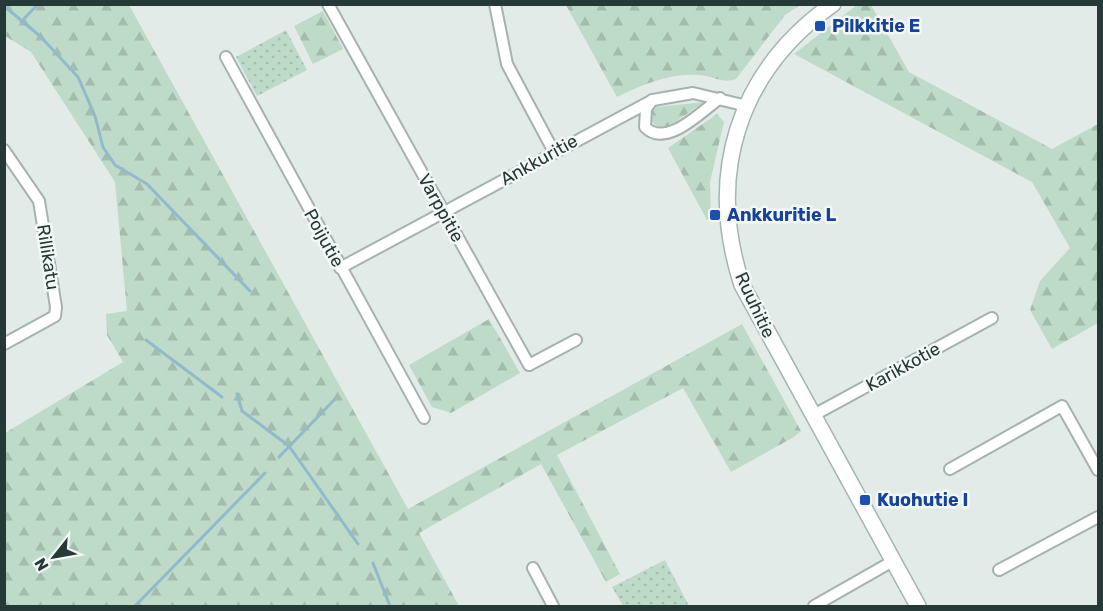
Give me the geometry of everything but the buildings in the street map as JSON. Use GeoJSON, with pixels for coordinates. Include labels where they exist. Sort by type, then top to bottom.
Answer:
{"type":"FeatureCollection","features":[{"type":"Feature","properties":{"kind":"street","name":"Varppitie"},"geometry":{"type":"LineString","coordinates":[[328,4],[529,365],[576,340]]}},
{"type":"Feature","properties":{"kind":"street"},"geometry":{"type":"LineString","coordinates":[[495,4],[507,64],[554,152]]}},
{"type":"Feature","properties":{"kind":"street","name":"Ruuhitie"},"geometry":{"type":"LineString","coordinates":[[833,4],[793,36],[758,80],[736,134],[730,166],[727,224],[732,255],[742,285],[918,606]]}},
{"type":"Feature","properties":{"kind":"street","name":"Poijutie"},"geometry":{"type":"LineString","coordinates":[[226,57],[424,418]]}},
{"type":"Feature","properties":{"kind":"street","name":"Ankkuritie"},"geometry":{"type":"LineString","coordinates":[[340,268],[652,100],[693,93],[747,106]]}},
{"type":"Feature","properties":{"kind":"street"},"geometry":{"type":"LineString","coordinates":[[652,100],[644,118],[645,127],[651,134],[661,135],[682,126],[720,98]]}},
{"type":"Feature","properties":{"kind":"street","name":"Rillikatu"},"geometry":{"type":"LineString","coordinates":[[4,150],[39,201],[56,307],[55,316],[4,344]]}},
{"type":"Feature","properties":{"kind":"street","name":"Karikkotie"},"geometry":{"type":"LineString","coordinates":[[813,416],[993,318]]}},
{"type":"Feature","properties":{"kind":"street"},"geometry":{"type":"LineString","coordinates":[[950,469],[1062,406],[1098,470]]}},
{"type":"Feature","properties":{"kind":"street"},"geometry":{"type":"LineString","coordinates":[[999,570],[1098,517]]}},
{"type":"Feature","properties":{"kind":"street"},"geometry":{"type":"LineString","coordinates":[[818,606],[893,561]]}},
{"type":"Feature","properties":{"kind":"street"},"geometry":{"type":"LineString","coordinates":[[532,568],[553,606]]}},
{"type":"Feature","properties":{"kind":"green space"},"geometry":{"type":"Polygon","coordinates":[[[5,4],[129,5],[408,509],[742,324],[801,431],[731,472],[683,388],[557,455],[620,574],[606,582],[541,464],[419,533],[459,606],[5,606],[5,433],[123,362],[107,335],[106,314],[127,311],[115,182],[31,52],[5,36],[5,4]]]}},
{"type":"Feature","properties":{"kind":"green space"},"geometry":{"type":"Polygon","coordinates":[[[858,4],[871,5],[909,72],[1052,149],[1098,124],[1098,323],[1052,349],[1030,310],[1040,281],[1070,248],[1032,182],[794,54],[858,4]]]}},
{"type":"Feature","properties":{"kind":"green space"},"geometry":{"type":"Polygon","coordinates":[[[566,5],[800,5],[785,15],[736,79],[726,81],[699,75],[677,76],[647,84],[617,97],[566,5]]]}},
{"type":"Feature","properties":{"kind":"green space"},"geometry":{"type":"Polygon","coordinates":[[[323,11],[343,49],[313,64],[294,26],[323,11]]]}},
{"type":"Feature","properties":{"kind":"green space"},"geometry":{"type":"Polygon","coordinates":[[[286,30],[307,70],[257,96],[236,57],[286,30]]]}},
{"type":"Feature","properties":{"kind":"green space"},"geometry":{"type":"Polygon","coordinates":[[[704,102],[668,127],[659,128],[651,121],[651,113],[656,107],[704,102]]]}},
{"type":"Feature","properties":{"kind":"green space"},"geometry":{"type":"Polygon","coordinates":[[[717,114],[724,122],[710,182],[711,220],[707,220],[668,148],[717,114]]]}},
{"type":"Feature","properties":{"kind":"green space"},"geometry":{"type":"Polygon","coordinates":[[[489,319],[520,373],[451,413],[432,407],[409,365],[489,319]]]}},
{"type":"Feature","properties":{"kind":"green space"},"geometry":{"type":"Polygon","coordinates":[[[665,560],[689,606],[623,606],[612,587],[665,560]]]}},
{"type":"Feature","properties":{"kind":"waterway"},"geometry":{"type":"LineString","coordinates":[[21,22],[38,4]]}},
{"type":"Feature","properties":{"kind":"waterway"},"geometry":{"type":"LineString","coordinates":[[4,6],[40,36],[78,77],[95,116],[103,147],[115,165],[147,184],[250,291]]}},
{"type":"Feature","properties":{"kind":"waterway"},"geometry":{"type":"LineString","coordinates":[[146,340],[222,397]]}},
{"type":"Feature","properties":{"kind":"waterway"},"geometry":{"type":"LineString","coordinates":[[237,394],[242,411],[289,446],[358,544]]}},
{"type":"Feature","properties":{"kind":"waterway"},"geometry":{"type":"LineString","coordinates":[[279,457],[335,399]]}},
{"type":"Feature","properties":{"kind":"waterway"},"geometry":{"type":"LineString","coordinates":[[135,606],[265,473]]}},
{"type":"Feature","properties":{"kind":"waterway"},"geometry":{"type":"LineString","coordinates":[[373,563],[390,606]]}},
{"type":"Feature","properties":{"kind":"place","name":"Pilkkitie E"},"geometry":{"type":"Point","coordinates":[820,26]}},
{"type":"Feature","properties":{"kind":"place","name":"Ankkuritie L"},"geometry":{"type":"Point","coordinates":[715,215]}},
{"type":"Feature","properties":{"kind":"place","name":"Kuohutie I"},"geometry":{"type":"Point","coordinates":[865,500]}}]}
